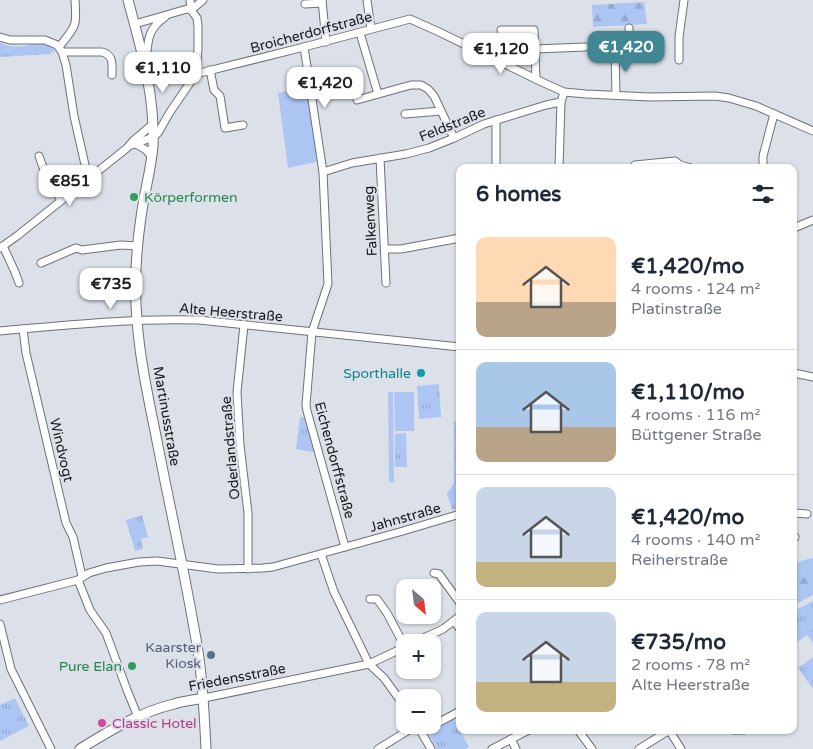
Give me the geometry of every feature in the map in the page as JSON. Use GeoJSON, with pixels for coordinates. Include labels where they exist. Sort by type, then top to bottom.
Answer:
{"type":"FeatureCollection","features":[{"type":"Feature","properties":{"kind":"main road","name":"Martinusstraße"},"geometry":{"type":"LineString","coordinates":[[128,0],[146,67],[153,124],[152,157],[141,217],[138,246],[137,320],[149,401],[194,628],[204,698],[206,749]]}},
{"type":"Feature","properties":{"kind":"main road","name":"Friedensstraße"},"geometry":{"type":"LineString","coordinates":[[80,749],[138,717],[173,704],[204,698]]}},
{"type":"Feature","properties":{"kind":"street"},"geometry":{"type":"LineString","coordinates":[[61,50],[76,24],[75,0]]}},
{"type":"Feature","properties":{"kind":"street"},"geometry":{"type":"LineString","coordinates":[[19,283],[1,247],[127,148],[158,133],[196,74],[198,26],[190,0]]}},
{"type":"Feature","properties":{"kind":"street"},"geometry":{"type":"LineString","coordinates":[[135,24],[187,9],[192,10],[203,0]]}},
{"type":"Feature","properties":{"kind":"street"},"geometry":{"type":"LineString","coordinates":[[367,0],[372,29]]}},
{"type":"Feature","properties":{"kind":"street"},"geometry":{"type":"LineString","coordinates":[[679,60],[679,37],[684,0]]}},
{"type":"Feature","properties":{"kind":"street"},"geometry":{"type":"LineString","coordinates":[[305,4],[322,1],[326,42]]}},
{"type":"Feature","properties":{"kind":"street"},"geometry":{"type":"LineString","coordinates":[[146,67],[150,33],[156,24],[170,14]]}},
{"type":"Feature","properties":{"kind":"street","name":"Broicherdorfstraße"},"geometry":{"type":"LineString","coordinates":[[196,74],[412,19],[564,92],[650,97],[722,97],[756,106],[813,131]]}},
{"type":"Feature","properties":{"kind":"street"},"geometry":{"type":"LineString","coordinates":[[597,52],[630,51],[629,28]]}},
{"type":"Feature","properties":{"kind":"street"},"geometry":{"type":"LineString","coordinates":[[501,30],[534,30],[536,79]]}},
{"type":"Feature","properties":{"kind":"street"},"geometry":{"type":"LineString","coordinates":[[360,33],[378,94]]}},
{"type":"Feature","properties":{"kind":"street"},"geometry":{"type":"LineString","coordinates":[[0,37],[10,40],[45,40],[53,43],[61,50],[66,64],[75,121],[88,178]]}},
{"type":"Feature","properties":{"kind":"street","name":"Eichendorffstraße"},"geometry":{"type":"LineString","coordinates":[[304,47],[323,172],[328,284],[312,332],[306,411],[346,547]]}},
{"type":"Feature","properties":{"kind":"street"},"geometry":{"type":"LineString","coordinates":[[535,49],[585,47]]}},
{"type":"Feature","properties":{"kind":"street"},"geometry":{"type":"LineString","coordinates":[[61,50],[106,53],[112,60],[112,75]]}},
{"type":"Feature","properties":{"kind":"street"},"geometry":{"type":"LineString","coordinates":[[615,52],[616,95]]}},
{"type":"Feature","properties":{"kind":"street"},"geometry":{"type":"LineString","coordinates":[[210,70],[214,90],[220,96],[225,128],[243,125]]}},
{"type":"Feature","properties":{"kind":"street"},"geometry":{"type":"LineString","coordinates":[[358,100],[418,84],[430,90],[454,138]]}},
{"type":"Feature","properties":{"kind":"street"},"geometry":{"type":"LineString","coordinates":[[559,164],[561,102],[564,92]]}},
{"type":"Feature","properties":{"kind":"street","name":"Feldstraße"},"geometry":{"type":"LineString","coordinates":[[323,172],[344,165],[422,150],[484,124],[561,102]]}},
{"type":"Feature","properties":{"kind":"street"},"geometry":{"type":"LineString","coordinates":[[405,114],[441,111]]}},
{"type":"Feature","properties":{"kind":"street"},"geometry":{"type":"LineString","coordinates":[[762,164],[774,114]]}},
{"type":"Feature","properties":{"kind":"street"},"geometry":{"type":"LineString","coordinates":[[496,120],[496,164]]}},
{"type":"Feature","properties":{"kind":"street"},"geometry":{"type":"LineString","coordinates":[[127,148],[133,140],[153,124]]}},
{"type":"Feature","properties":{"kind":"street"},"geometry":{"type":"LineString","coordinates":[[136,144],[146,150],[152,157]]}},
{"type":"Feature","properties":{"kind":"street"},"geometry":{"type":"LineString","coordinates":[[39,156],[50,185],[61,200]]}},
{"type":"Feature","properties":{"kind":"street","name":"Falkenweg"},"geometry":{"type":"LineString","coordinates":[[380,158],[386,283]]}},
{"type":"Feature","properties":{"kind":"street"},"geometry":{"type":"LineString","coordinates":[[645,164],[675,161],[679,164]]}},
{"type":"Feature","properties":{"kind":"street"},"geometry":{"type":"LineString","coordinates":[[797,227],[813,220]]}},
{"type":"Feature","properties":{"kind":"street"},"geometry":{"type":"LineString","coordinates":[[384,250],[401,249],[456,239]]}},
{"type":"Feature","properties":{"kind":"street"},"geometry":{"type":"LineString","coordinates":[[42,263],[76,248],[82,250],[121,245],[138,246]]}},
{"type":"Feature","properties":{"kind":"street","name":"Alte Heerstraße"},"geometry":{"type":"LineString","coordinates":[[0,331],[104,322],[180,319],[456,347]]}},
{"type":"Feature","properties":{"kind":"street","name":"Oderlandstraße"},"geometry":{"type":"LineString","coordinates":[[244,325],[237,392],[240,445],[248,513],[248,569]]}},
{"type":"Feature","properties":{"kind":"street","name":"Windvogt"},"geometry":{"type":"LineString","coordinates":[[23,329],[26,353],[66,523],[73,537],[80,578],[90,610],[106,633],[138,717]]}},
{"type":"Feature","properties":{"kind":"street"},"geometry":{"type":"LineString","coordinates":[[797,374],[813,377]]}},
{"type":"Feature","properties":{"kind":"street"},"geometry":{"type":"LineString","coordinates":[[797,513],[807,514]]}},
{"type":"Feature","properties":{"kind":"street","name":"Jahnstraße"},"geometry":{"type":"LineString","coordinates":[[0,600],[80,578],[106,568],[140,562],[157,561],[218,569],[273,567],[456,515]]}},
{"type":"Feature","properties":{"kind":"street"},"geometry":{"type":"LineString","coordinates":[[321,554],[334,592],[369,664],[384,678],[396,695]]}},
{"type":"Feature","properties":{"kind":"street"},"geometry":{"type":"LineString","coordinates":[[434,573],[439,574],[456,597]]}},
{"type":"Feature","properties":{"kind":"street"},"geometry":{"type":"LineString","coordinates":[[370,599],[377,599],[398,634]]}},
{"type":"Feature","properties":{"kind":"street"},"geometry":{"type":"LineString","coordinates":[[433,634],[456,620]]}},
{"type":"Feature","properties":{"kind":"street"},"geometry":{"type":"LineString","coordinates":[[0,624],[11,669],[51,749]]}},
{"type":"Feature","properties":{"kind":"street","name":"Friedensstraße"},"geometry":{"type":"LineString","coordinates":[[204,698],[369,664],[396,651]]}},
{"type":"Feature","properties":{"kind":"street"},"geometry":{"type":"LineString","coordinates":[[441,718],[456,713]]}},
{"type":"Feature","properties":{"kind":"street"},"geometry":{"type":"LineString","coordinates":[[378,749],[406,734]]}},
{"type":"Feature","properties":{"kind":"street"},"geometry":{"type":"LineString","coordinates":[[423,734],[431,749]]}},
{"type":"Feature","properties":{"kind":"street"},"geometry":{"type":"LineString","coordinates":[[492,749],[521,734]]}},
{"type":"Feature","properties":{"kind":"street"},"geometry":{"type":"LineString","coordinates":[[581,734],[592,749]]}},
{"type":"Feature","properties":{"kind":"street"},"geometry":{"type":"LineString","coordinates":[[639,749],[663,734]]}},
{"type":"Feature","properties":{"kind":"street"},"geometry":{"type":"LineString","coordinates":[[672,734],[681,749]]}},
{"type":"Feature","properties":{"kind":"street"},"geometry":{"type":"LineString","coordinates":[[511,739],[516,749]]}},
{"type":"Feature","properties":{"kind":"green space"},"geometry":{"type":"Polygon","coordinates":[[[644,2],[647,24],[593,27],[592,5],[644,2]]]}},
{"type":"Feature","properties":{"kind":"green space"},"geometry":{"type":"Polygon","coordinates":[[[0,42],[17,47],[34,43],[40,44],[49,46],[56,52],[51,52],[51,54],[0,57],[0,42]]]}},
{"type":"Feature","properties":{"kind":"green space"},"geometry":{"type":"Polygon","coordinates":[[[308,83],[320,161],[288,168],[278,93],[292,90],[292,87],[308,83]]]}},
{"type":"Feature","properties":{"kind":"green space"},"geometry":{"type":"Polygon","coordinates":[[[439,384],[441,417],[419,419],[417,386],[439,384]]]}},
{"type":"Feature","properties":{"kind":"green space"},"geometry":{"type":"Polygon","coordinates":[[[388,392],[393,392],[394,482],[389,482],[388,392]]]}},
{"type":"Feature","properties":{"kind":"green space"},"geometry":{"type":"Polygon","coordinates":[[[394,392],[414,392],[414,431],[395,431],[394,392]]]}},
{"type":"Feature","properties":{"kind":"green space"},"geometry":{"type":"Polygon","coordinates":[[[300,417],[304,417],[306,420],[315,451],[313,452],[296,449],[300,417]]]}},
{"type":"Feature","properties":{"kind":"green space"},"geometry":{"type":"Polygon","coordinates":[[[454,421],[456,422],[456,509],[452,510],[447,494],[454,483],[454,421]]]}},
{"type":"Feature","properties":{"kind":"green space"},"geometry":{"type":"Polygon","coordinates":[[[406,433],[407,467],[395,467],[395,434],[406,433]]]}},
{"type":"Feature","properties":{"kind":"green space"},"geometry":{"type":"Polygon","coordinates":[[[142,515],[148,537],[141,539],[143,549],[135,551],[126,520],[142,515]]]}},
{"type":"Feature","properties":{"kind":"green space"},"geometry":{"type":"Polygon","coordinates":[[[813,558],[813,595],[797,603],[797,563],[813,558]]]}},
{"type":"Feature","properties":{"kind":"green space"},"geometry":{"type":"Polygon","coordinates":[[[813,601],[813,643],[807,635],[797,642],[797,609],[813,601]]]}},
{"type":"Feature","properties":{"kind":"green space"},"geometry":{"type":"Polygon","coordinates":[[[813,657],[813,689],[798,668],[813,657]]]}},
{"type":"Feature","properties":{"kind":"green space"},"geometry":{"type":"Polygon","coordinates":[[[15,698],[29,726],[0,741],[0,705],[15,698]]]}},
{"type":"Feature","properties":{"kind":"green space"},"geometry":{"type":"Polygon","coordinates":[[[452,716],[456,723],[456,734],[462,734],[469,747],[465,749],[437,749],[429,734],[441,734],[441,723],[452,716]]]}},
{"type":"Feature","properties":{"kind":"place","name":"Körperformen"},"geometry":{"type":"Point","coordinates":[134,197]}},
{"type":"Feature","properties":{"kind":"place","name":"Sporthalle"},"geometry":{"type":"Point","coordinates":[421,373]}},
{"type":"Feature","properties":{"kind":"place","name":"Kaarster Kiosk"},"geometry":{"type":"Point","coordinates":[211,655]}},
{"type":"Feature","properties":{"kind":"place","name":"Pure Elan"},"geometry":{"type":"Point","coordinates":[132,666]}},
{"type":"Feature","properties":{"kind":"place","name":"Classic Hotel"},"geometry":{"type":"Point","coordinates":[102,723]}}]}
